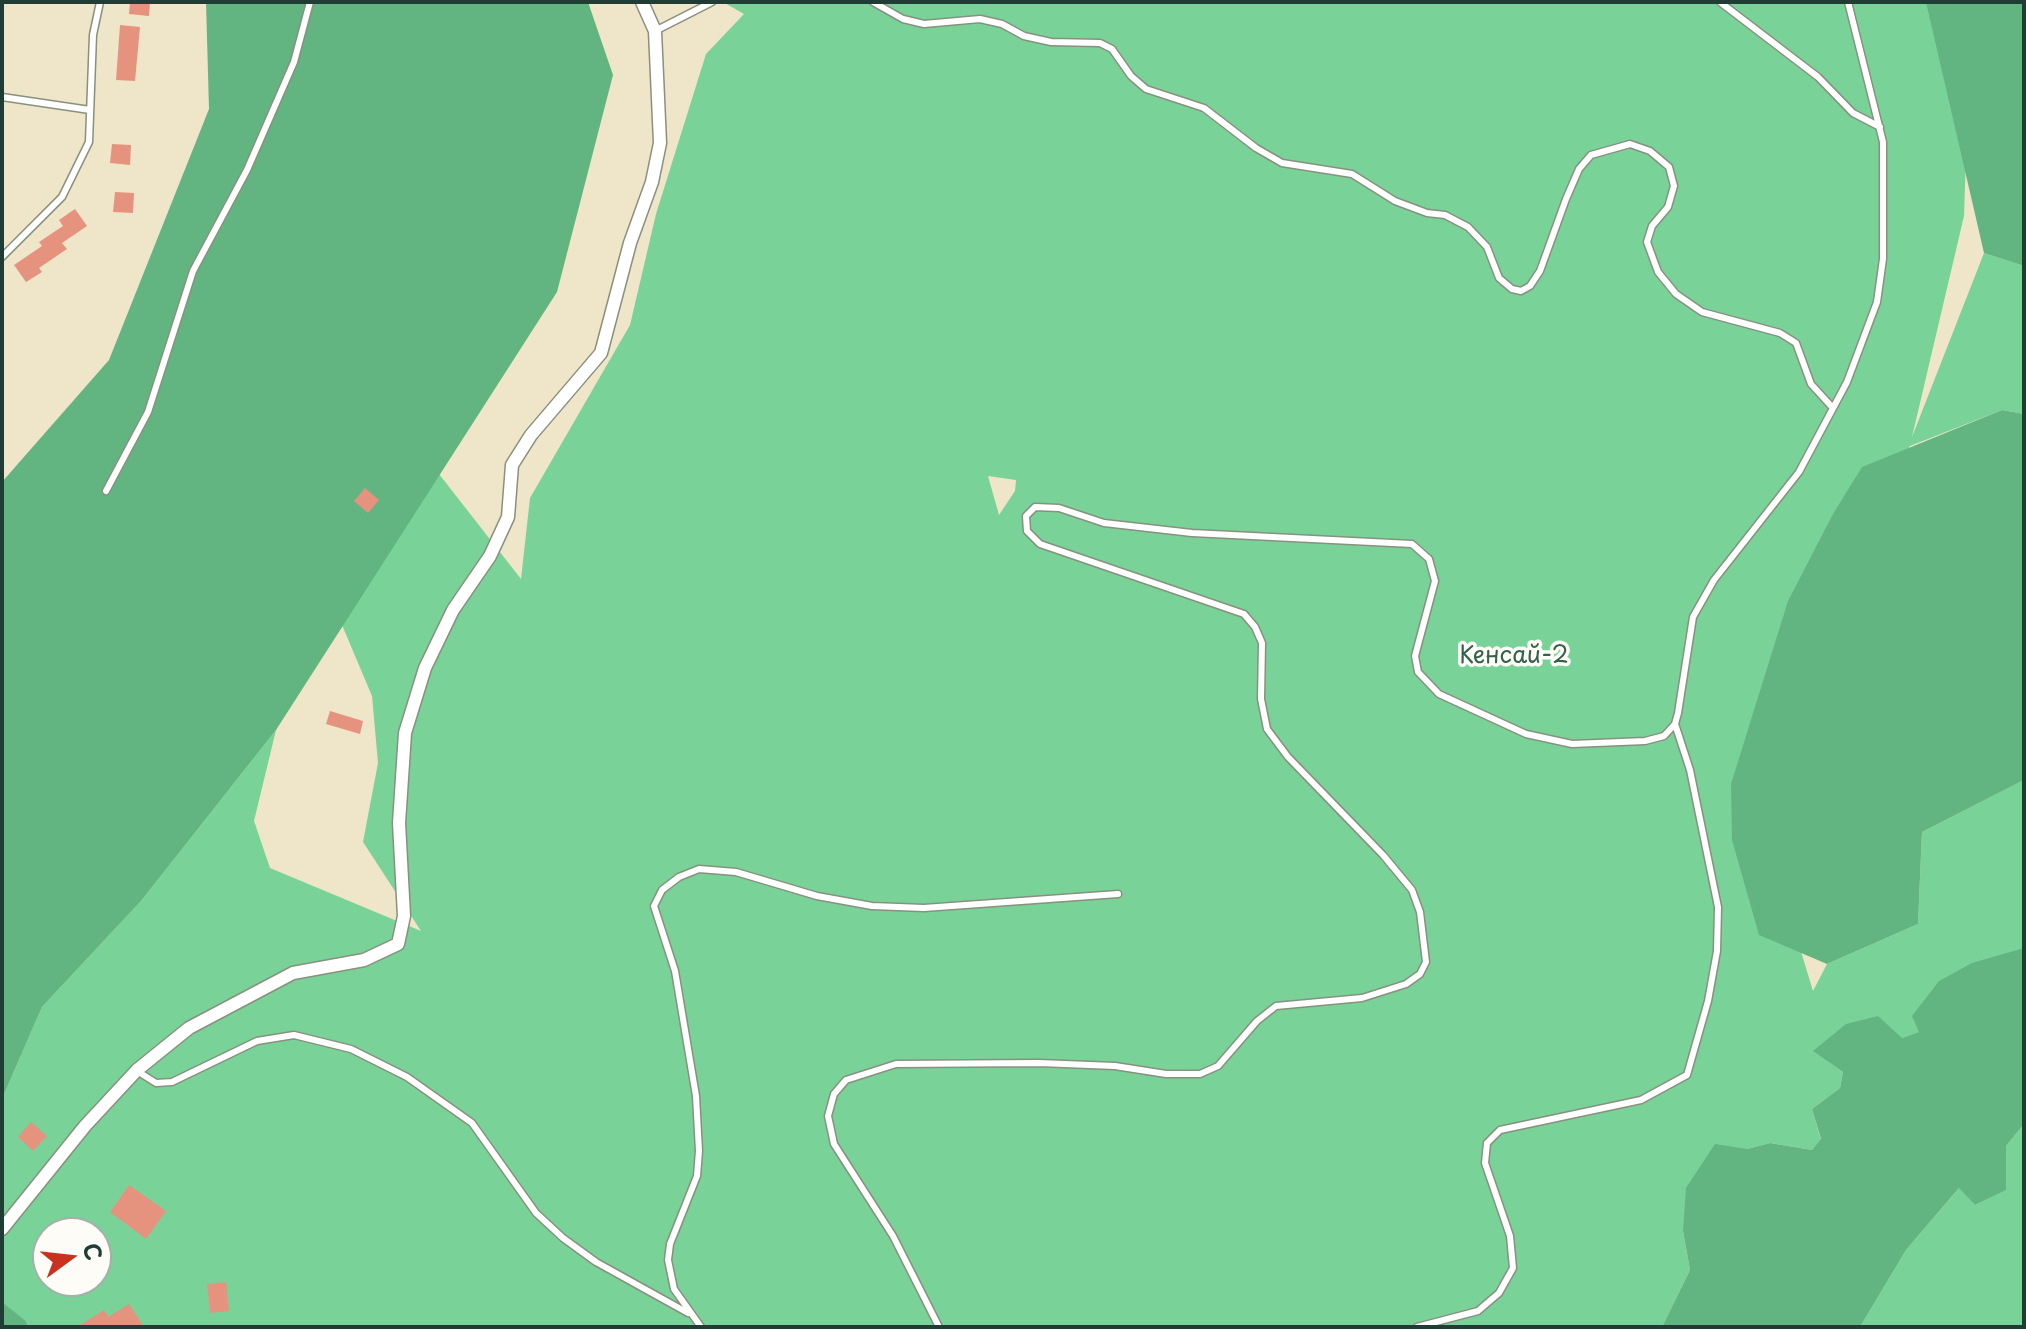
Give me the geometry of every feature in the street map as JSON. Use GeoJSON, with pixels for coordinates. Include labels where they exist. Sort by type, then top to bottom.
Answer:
{"type":"FeatureCollection","features":[{"type":"Feature","properties":{"kind":"street"},"geometry":{"type":"LineString","coordinates":[[2,1229],[85,1126],[137,1070],[189,1028],[293,973],[364,960],[398,944],[404,916],[399,823],[405,733],[425,668],[453,610],[490,556],[508,517],[512,465],[531,435],[601,353],[660,143],[655,31],[642,2]]}},
{"type":"Feature","properties":{"kind":"lane"},"geometry":{"type":"LineString","coordinates":[[2,257],[62,197],[89,142],[93,35],[100,2]]}},
{"type":"Feature","properties":{"kind":"lane"},"geometry":{"type":"LineString","coordinates":[[106,491],[148,412],[193,271],[247,170],[294,62],[310,2]]}},
{"type":"Feature","properties":{"kind":"lane"},"geometry":{"type":"LineString","coordinates":[[655,31],[712,2]]}},
{"type":"Feature","properties":{"kind":"lane"},"geometry":{"type":"LineString","coordinates":[[873,2],[903,19],[924,24],[980,19],[1051,42],[1100,43],[1112,49],[1131,76],[1146,89],[1204,108],[1256,148],[1282,163],[1352,174],[1395,201],[1427,213],[1445,215],[1468,227],[1487,247],[1499,278],[1512,289],[1521,291],[1530,286],[1540,271],[1579,169],[1591,155],[1630,144],[1650,151],[1669,167],[1674,186],[1668,207],[1652,226],[1647,242],[1658,272],[1676,294],[1702,312],[1780,333],[1796,343],[1811,384],[1832,407]]}},
{"type":"Feature","properties":{"kind":"lane"},"geometry":{"type":"LineString","coordinates":[[1720,2],[1818,77],[1853,113],[1880,127]]}},
{"type":"Feature","properties":{"kind":"lane"},"geometry":{"type":"LineString","coordinates":[[1417,1327],[1478,1311],[1499,1293],[1513,1268],[1510,1236],[1485,1163],[1487,1143],[1500,1130],[1641,1100],[1672,1086],[1687,1075],[1708,1001],[1717,951],[1718,907],[1690,770],[1675,724],[1693,617],[1714,580],[1799,472],[1863,345],[1877,302],[1883,259],[1883,142],[1848,2]]}},
{"type":"Feature","properties":{"kind":"lane"},"geometry":{"type":"LineString","coordinates":[[2,97],[90,110]]}},
{"type":"Feature","properties":{"kind":"lane"},"geometry":{"type":"LineString","coordinates":[[939,1327],[893,1236],[834,1144],[828,1116],[834,1094],[846,1080],[896,1064],[1039,1063],[1200,1074],[1218,1066],[1257,1021],[1276,1006],[1362,998],[1406,984],[1420,974],[1426,962],[1420,912],[1412,890],[1383,855],[1288,757],[1267,729],[1261,699],[1262,643],[1255,627],[1244,614],[1040,544],[1027,531],[1026,516],[1035,507],[1059,508],[1104,523],[1192,533],[1412,544],[1429,559],[1435,581],[1415,656],[1418,672],[1439,694],[1526,734],[1572,744],[1645,741],[1664,736],[1675,724]]}},
{"type":"Feature","properties":{"kind":"lane"},"geometry":{"type":"LineString","coordinates":[[701,1327],[688,1313],[674,1289],[668,1260],[670,1244],[697,1176],[699,1151],[696,1096],[675,971],[654,906],[662,890],[679,877],[699,869],[736,872],[817,896],[872,906],[924,908],[1118,894]]}},
{"type":"Feature","properties":{"kind":"lane"},"geometry":{"type":"LineString","coordinates":[[137,1070],[156,1083],[172,1082],[257,1041],[294,1035],[351,1049],[407,1077],[472,1123],[536,1213],[563,1238],[596,1262],[688,1313]]}},
{"type":"Feature","properties":{"kind":"green space"},"geometry":{"type":"Polygon","coordinates":[[[206,2],[588,2],[613,75],[557,292],[276,730],[141,901],[42,1007],[2,1099],[2,482],[109,360],[209,109],[206,2]]]}},
{"type":"Feature","properties":{"kind":"green space","name":"Кенсай-2"},"geometry":{"type":"Polygon","coordinates":[[[723,2],[1959,2],[1970,37],[1964,216],[1912,437],[1984,253],[2024,266],[2024,414],[2002,410],[1910,446],[1821,606],[1746,771],[1813,991],[1827,964],[1918,924],[1922,832],[2024,780],[2024,948],[2012,953],[1920,1032],[1902,1038],[1814,1051],[1843,1072],[1840,1088],[1812,1109],[1821,1140],[1812,1150],[1770,1143],[1747,1149],[1683,1231],[1690,1270],[1662,1327],[28,1327],[26,1321],[2,1304],[2,1099],[42,1007],[141,901],[276,730],[254,821],[270,868],[421,931],[363,842],[378,763],[372,696],[342,625],[439,474],[521,579],[530,498],[630,325],[656,214],[706,54],[744,14],[723,2]],[[988,476],[999,515],[1015,491],[1016,480],[988,476]]]}},
{"type":"Feature","properties":{"kind":"green space"},"geometry":{"type":"Polygon","coordinates":[[[1926,2],[2024,2],[2024,266],[1984,253],[1926,2]]]}},
{"type":"Feature","properties":{"kind":"green space"},"geometry":{"type":"Polygon","coordinates":[[[2002,410],[2024,414],[2024,780],[1922,832],[1918,924],[1827,964],[1759,935],[1732,840],[1731,784],[1788,601],[1833,514],[1862,467],[2002,410]]]}},
{"type":"Feature","properties":{"kind":"green space"},"geometry":{"type":"Polygon","coordinates":[[[2024,948],[2024,1124],[2006,1146],[2006,1190],[1975,1205],[1959,1188],[1906,1250],[1860,1327],[1662,1327],[1690,1270],[1683,1231],[1686,1188],[1715,1144],[1747,1149],[1770,1143],[1812,1150],[1821,1139],[1812,1109],[1840,1088],[1843,1072],[1813,1051],[1846,1024],[1878,1016],[1902,1038],[1919,1032],[1912,1016],[1939,981],[1972,963],[2024,948]]]}},
{"type":"Feature","properties":{"kind":"green space"},"geometry":{"type":"Polygon","coordinates":[[[2024,1124],[2024,1327],[1860,1327],[1906,1250],[1960,1187],[1975,1205],[2005,1190],[2006,1146],[2024,1124]]]}},
{"type":"Feature","properties":{"kind":"green space"},"geometry":{"type":"Polygon","coordinates":[[[3,1303],[26,1321],[28,1327],[2,1327],[3,1303]]]}},
{"type":"Feature","properties":{"kind":"building"},"geometry":{"type":"Polygon","coordinates":[[[130,2],[150,2],[149,16],[129,14],[130,2]]]}},
{"type":"Feature","properties":{"kind":"building"},"geometry":{"type":"Polygon","coordinates":[[[120,25],[140,27],[135,81],[116,80],[120,25]]]}},
{"type":"Feature","properties":{"kind":"building"},"geometry":{"type":"Polygon","coordinates":[[[112,144],[131,145],[130,165],[110,163],[112,144]]]}},
{"type":"Feature","properties":{"kind":"building"},"geometry":{"type":"Polygon","coordinates":[[[115,192],[134,193],[133,213],[113,212],[115,192]]]}},
{"type":"Feature","properties":{"kind":"building"},"geometry":{"type":"Polygon","coordinates":[[[75,209],[87,226],[62,243],[67,249],[39,268],[42,272],[26,282],[14,265],[42,246],[39,242],[63,226],[59,220],[75,209]]]}},
{"type":"Feature","properties":{"kind":"building"},"geometry":{"type":"Polygon","coordinates":[[[365,488],[379,500],[368,513],[354,501],[365,488]]]}},
{"type":"Feature","properties":{"kind":"building"},"geometry":{"type":"Polygon","coordinates":[[[330,711],[363,721],[360,734],[326,724],[330,711]]]}},
{"type":"Feature","properties":{"kind":"building"},"geometry":{"type":"Polygon","coordinates":[[[31,1122],[47,1136],[33,1151],[18,1137],[31,1122]]]}},
{"type":"Feature","properties":{"kind":"building"},"geometry":{"type":"Polygon","coordinates":[[[129,1185],[166,1211],[146,1239],[110,1212],[129,1185]]]}},
{"type":"Feature","properties":{"kind":"building"},"geometry":{"type":"Polygon","coordinates":[[[226,1282],[229,1311],[210,1313],[207,1284],[226,1282]]]}},
{"type":"Feature","properties":{"kind":"building"},"geometry":{"type":"Polygon","coordinates":[[[129,1304],[144,1327],[77,1327],[104,1310],[108,1317],[129,1304]]]}}]}
